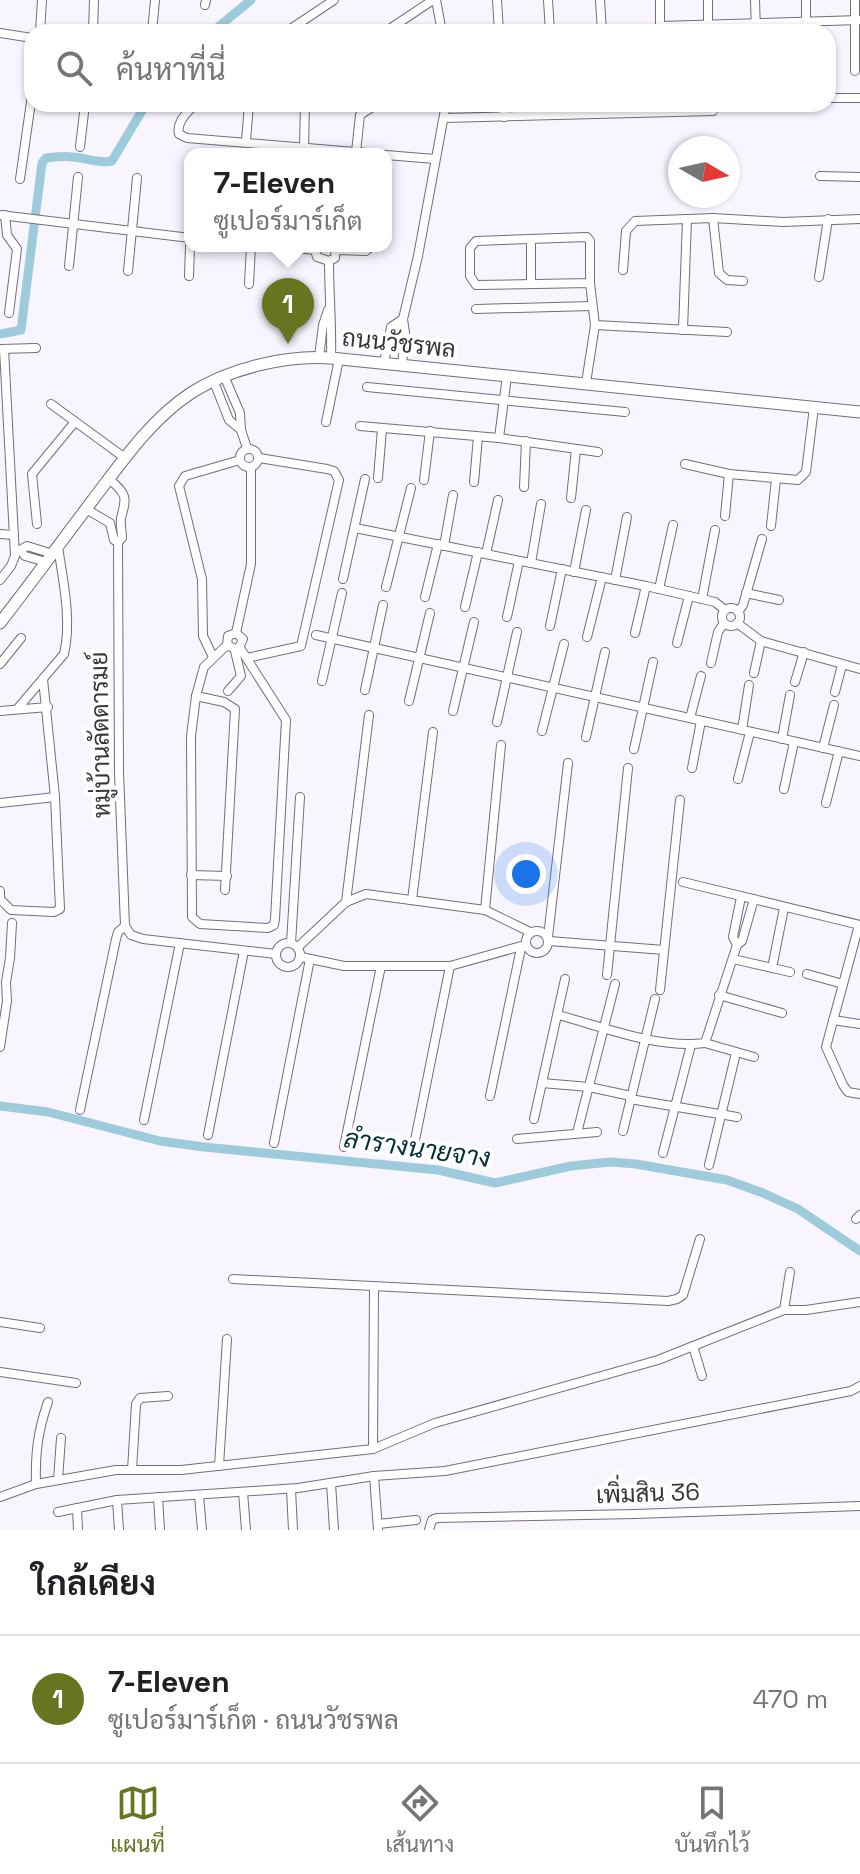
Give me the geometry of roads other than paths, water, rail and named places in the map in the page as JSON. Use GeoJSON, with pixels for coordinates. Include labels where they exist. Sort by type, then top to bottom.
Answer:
{"type":"FeatureCollection","features":[{"type":"Feature","properties":{"kind":"street"},"geometry":{"type":"LineString","coordinates":[[40,24],[42,0]]}},
{"type":"Feature","properties":{"kind":"street"},"geometry":{"type":"LineString","coordinates":[[93,24],[94,0]]}},
{"type":"Feature","properties":{"kind":"street"},"geometry":{"type":"LineString","coordinates":[[153,24],[155,0]]}},
{"type":"Feature","properties":{"kind":"street"},"geometry":{"type":"LineString","coordinates":[[298,24],[334,0]]}},
{"type":"Feature","properties":{"kind":"street"},"geometry":{"type":"LineString","coordinates":[[397,24],[434,0],[440,24]]}},
{"type":"Feature","properties":{"kind":"street"},"geometry":{"type":"LineString","coordinates":[[497,0],[498,24]]}},
{"type":"Feature","properties":{"kind":"street"},"geometry":{"type":"LineString","coordinates":[[548,0],[550,24]]}},
{"type":"Feature","properties":{"kind":"street"},"geometry":{"type":"LineString","coordinates":[[600,0],[602,24]]}},
{"type":"Feature","properties":{"kind":"street"},"geometry":{"type":"LineString","coordinates":[[660,0],[660,24]]}},
{"type":"Feature","properties":{"kind":"street"},"geometry":{"type":"LineString","coordinates":[[708,0],[708,24]]}},
{"type":"Feature","properties":{"kind":"street"},"geometry":{"type":"LineString","coordinates":[[755,0],[756,24]]}},
{"type":"Feature","properties":{"kind":"street"},"geometry":{"type":"LineString","coordinates":[[806,0],[806,22]]}},
{"type":"Feature","properties":{"kind":"street"},"geometry":{"type":"LineString","coordinates":[[855,0],[858,20],[855,71]]}},
{"type":"Feature","properties":{"kind":"street"},"geometry":{"type":"LineString","coordinates":[[789,24],[858,20]]}},
{"type":"Feature","properties":{"kind":"street"},"geometry":{"type":"LineString","coordinates":[[0,33],[24,37]]}},
{"type":"Feature","properties":{"kind":"street"},"geometry":{"type":"LineString","coordinates":[[836,98],[860,98]]}},
{"type":"Feature","properties":{"kind":"street"},"geometry":{"type":"LineString","coordinates":[[20,179],[30,112]]}},
{"type":"Feature","properties":{"kind":"street"},"geometry":{"type":"LineString","coordinates":[[80,147],[84,112]]}},
{"type":"Feature","properties":{"kind":"street"},"geometry":{"type":"LineString","coordinates":[[188,112],[177,128],[179,134],[187,138],[304,148],[305,112]]}},
{"type":"Feature","properties":{"kind":"street"},"geometry":{"type":"LineString","coordinates":[[246,141],[248,112]]}},
{"type":"Feature","properties":{"kind":"street"},"geometry":{"type":"LineString","coordinates":[[356,148],[360,115],[365,112]]}},
{"type":"Feature","properties":{"kind":"street"},"geometry":{"type":"LineString","coordinates":[[402,365],[403,319],[445,112]]}},
{"type":"Feature","properties":{"kind":"street"},"geometry":{"type":"LineString","coordinates":[[504,112],[504,117]]}},
{"type":"Feature","properties":{"kind":"street"},"geometry":{"type":"LineString","coordinates":[[445,118],[678,112]]}},
{"type":"Feature","properties":{"kind":"street"},"geometry":{"type":"LineString","coordinates":[[392,155],[435,159]]}},
{"type":"Feature","properties":{"kind":"street"},"geometry":{"type":"LineString","coordinates":[[820,176],[860,177]]}},
{"type":"Feature","properties":{"kind":"street"},"geometry":{"type":"LineString","coordinates":[[69,266],[78,177]]}},
{"type":"Feature","properties":{"kind":"street"},"geometry":{"type":"LineString","coordinates":[[128,271],[137,178]]}},
{"type":"Feature","properties":{"kind":"street"},"geometry":{"type":"LineString","coordinates":[[9,313],[17,249],[7,235],[2,215],[184,237]]}},
{"type":"Feature","properties":{"kind":"street"},"geometry":{"type":"LineString","coordinates":[[713,218],[719,273],[727,280],[743,281]]}},
{"type":"Feature","properties":{"kind":"street"},"geometry":{"type":"LineString","coordinates":[[683,330],[687,219]]}},
{"type":"Feature","properties":{"kind":"street"},"geometry":{"type":"LineString","coordinates":[[819,277],[828,219]]}},
{"type":"Feature","properties":{"kind":"street"},"geometry":{"type":"LineString","coordinates":[[623,270],[626,231],[635,221],[860,219]]}},
{"type":"Feature","properties":{"kind":"street"},"geometry":{"type":"LineString","coordinates":[[586,383],[595,325],[590,283],[591,245],[587,237],[476,241],[470,248],[470,276],[476,285],[590,283]]}},
{"type":"Feature","properties":{"kind":"street"},"geometry":{"type":"LineString","coordinates":[[531,239],[531,284]]}},
{"type":"Feature","properties":{"kind":"street"},"geometry":{"type":"LineString","coordinates":[[189,276],[190,252]]}},
{"type":"Feature","properties":{"kind":"street"},"geometry":{"type":"LineString","coordinates":[[249,284],[251,252]]}},
{"type":"Feature","properties":{"kind":"street"},"geometry":{"type":"LineString","coordinates":[[316,252],[317,257],[329,261],[335,258],[336,252]]}},
{"type":"Feature","properties":{"kind":"street"},"geometry":{"type":"LineString","coordinates":[[326,422],[330,358],[323,325],[329,309],[329,261]]}},
{"type":"Feature","properties":{"kind":"street"},"geometry":{"type":"LineString","coordinates":[[476,309],[592,306]]}},
{"type":"Feature","properties":{"kind":"street"},"geometry":{"type":"LineString","coordinates":[[384,363],[391,327],[403,319]]}},
{"type":"Feature","properties":{"kind":"street"},"geometry":{"type":"LineString","coordinates":[[595,325],[727,332]]}},
{"type":"Feature","properties":{"kind":"street"},"geometry":{"type":"LineString","coordinates":[[0,580],[11,566],[17,549],[3,440],[2,349],[36,348]]}},
{"type":"Feature","properties":{"kind":"street","name":"ถนนวัชรพล"},"geometry":{"type":"LineString","coordinates":[[0,623],[154,424],[194,391],[285,357],[384,363],[860,412]]}},
{"type":"Feature","properties":{"kind":"street"},"geometry":{"type":"LineString","coordinates":[[499,438],[507,376]]}},
{"type":"Feature","properties":{"kind":"street"},"geometry":{"type":"LineString","coordinates":[[220,380],[229,420],[241,430],[247,448]]}},
{"type":"Feature","properties":{"kind":"street"},"geometry":{"type":"LineString","coordinates":[[367,387],[625,412]]}},
{"type":"Feature","properties":{"kind":"street"},"geometry":{"type":"LineString","coordinates":[[51,404],[125,458]]}},
{"type":"Feature","properties":{"kind":"street"},"geometry":{"type":"LineString","coordinates":[[685,464],[729,474],[798,480],[806,472],[814,407]]}},
{"type":"Feature","properties":{"kind":"street"},"geometry":{"type":"LineString","coordinates":[[37,524],[32,474],[74,423]]}},
{"type":"Feature","properties":{"kind":"street"},"geometry":{"type":"LineString","coordinates":[[360,426],[499,438],[598,452]]}},
{"type":"Feature","properties":{"kind":"street"},"geometry":{"type":"LineString","coordinates":[[378,478],[382,429]]}},
{"type":"Feature","properties":{"kind":"street"},"geometry":{"type":"LineString","coordinates":[[424,480],[430,431]]}},
{"type":"Feature","properties":{"kind":"street"},"geometry":{"type":"LineString","coordinates":[[474,482],[478,437]]}},
{"type":"Feature","properties":{"kind":"street"},"geometry":{"type":"LineString","coordinates":[[524,487],[526,441]]}},
{"type":"Feature","properties":{"kind":"street"},"geometry":{"type":"LineString","coordinates":[[240,460],[242,451],[247,448],[255,450],[259,458]]}},
{"type":"Feature","properties":{"kind":"street"},"geometry":{"type":"LineString","coordinates":[[571,498],[576,449]]}},
{"type":"Feature","properties":{"kind":"street"},"geometry":{"type":"LineString","coordinates":[[240,460],[251,467],[259,458]]}},
{"type":"Feature","properties":{"kind":"street"},"geometry":{"type":"LineString","coordinates":[[247,658],[301,646],[339,480],[334,471],[259,458]]}},
{"type":"Feature","properties":{"kind":"street"},"geometry":{"type":"LineString","coordinates":[[213,657],[203,636],[202,579],[179,486],[185,476],[240,460]]}},
{"type":"Feature","properties":{"kind":"street"},"geometry":{"type":"LineString","coordinates":[[236,633],[251,564],[251,467]]}},
{"type":"Feature","properties":{"kind":"street"},"geometry":{"type":"LineString","coordinates":[[725,516],[729,474]]}},
{"type":"Feature","properties":{"kind":"street","name":"หมู่บ้านลัดดารมย์"},"geometry":{"type":"LineString","coordinates":[[80,1110],[116,939],[125,926],[119,772],[118,542],[122,538],[115,522],[126,505],[125,495],[109,479]]}},
{"type":"Feature","properties":{"kind":"street"},"geometry":{"type":"LineString","coordinates":[[343,579],[365,479]]}},
{"type":"Feature","properties":{"kind":"street"},"geometry":{"type":"LineString","coordinates":[[771,526],[776,479]]}},
{"type":"Feature","properties":{"kind":"street"},"geometry":{"type":"LineString","coordinates":[[0,487],[11,486]]}},
{"type":"Feature","properties":{"kind":"street"},"geometry":{"type":"LineString","coordinates":[[386,587],[411,488]]}},
{"type":"Feature","properties":{"kind":"street"},"geometry":{"type":"LineString","coordinates":[[425,597],[453,495]]}},
{"type":"Feature","properties":{"kind":"street"},"geometry":{"type":"LineString","coordinates":[[465,607],[498,500]]}},
{"type":"Feature","properties":{"kind":"street"},"geometry":{"type":"LineString","coordinates":[[531,563],[541,504]]}},
{"type":"Feature","properties":{"kind":"street"},"geometry":{"type":"LineString","coordinates":[[86,509],[115,522]]}},
{"type":"Feature","properties":{"kind":"street"},"geometry":{"type":"LineString","coordinates":[[574,572],[586,510]]}},
{"type":"Feature","properties":{"kind":"street"},"geometry":{"type":"LineString","coordinates":[[615,580],[627,517]]}},
{"type":"Feature","properties":{"kind":"street"},"geometry":{"type":"LineString","coordinates":[[659,589],[673,525]]}},
{"type":"Feature","properties":{"kind":"street"},"geometry":{"type":"LineString","coordinates":[[355,528],[646,586],[715,602],[725,610]]}},
{"type":"Feature","properties":{"kind":"street"},"geometry":{"type":"LineString","coordinates":[[702,599],[715,530]]}},
{"type":"Feature","properties":{"kind":"street"},"geometry":{"type":"LineString","coordinates":[[0,534],[14,535]]}},
{"type":"Feature","properties":{"kind":"street"},"geometry":{"type":"LineString","coordinates":[[738,612],[762,539]]}},
{"type":"Feature","properties":{"kind":"street"},"geometry":{"type":"LineString","coordinates":[[17,549],[25,556],[52,555],[64,588],[66,645],[64,654],[18,708]]}},
{"type":"Feature","properties":{"kind":"street"},"geometry":{"type":"LineString","coordinates":[[507,617],[519,561]]}},
{"type":"Feature","properties":{"kind":"street"},"geometry":{"type":"LineString","coordinates":[[550,626],[562,569]]}},
{"type":"Feature","properties":{"kind":"street"},"geometry":{"type":"LineString","coordinates":[[587,637],[602,577]]}},
{"type":"Feature","properties":{"kind":"street"},"geometry":{"type":"LineString","coordinates":[[635,633],[646,586]]}},
{"type":"Feature","properties":{"kind":"street"},"geometry":{"type":"LineString","coordinates":[[322,681],[342,593]]}},
{"type":"Feature","properties":{"kind":"street"},"geometry":{"type":"LineString","coordinates":[[746,593],[779,600]]}},
{"type":"Feature","properties":{"kind":"street"},"geometry":{"type":"LineString","coordinates":[[677,643],[689,596]]}},
{"type":"Feature","properties":{"kind":"street"},"geometry":{"type":"LineString","coordinates":[[365,690],[383,605]]}},
{"type":"Feature","properties":{"kind":"street"},"geometry":{"type":"LineString","coordinates":[[711,663],[718,632],[724,623],[722,615],[725,610],[733,608],[738,612],[740,618],[737,623],[732,626],[724,623]]}},
{"type":"Feature","properties":{"kind":"street"},"geometry":{"type":"LineString","coordinates":[[409,701],[430,613]]}},
{"type":"Feature","properties":{"kind":"street"},"geometry":{"type":"LineString","coordinates":[[453,711],[474,622]]}},
{"type":"Feature","properties":{"kind":"street"},"geometry":{"type":"LineString","coordinates":[[737,623],[761,641],[860,669]]}},
{"type":"Feature","properties":{"kind":"street"},"geometry":{"type":"LineString","coordinates":[[497,722],[517,632]]}},
{"type":"Feature","properties":{"kind":"street"},"geometry":{"type":"LineString","coordinates":[[228,691],[241,676],[228,636],[236,633]]}},
{"type":"Feature","properties":{"kind":"street"},"geometry":{"type":"LineString","coordinates":[[234,648],[247,658],[286,720],[274,925],[268,928],[200,924],[194,921],[191,736],[196,696],[204,667],[213,657],[234,648],[243,639],[236,633]]}},
{"type":"Feature","properties":{"kind":"street"},"geometry":{"type":"LineString","coordinates":[[316,635],[860,756]]}},
{"type":"Feature","properties":{"kind":"street"},"geometry":{"type":"LineString","coordinates":[[0,664],[21,638]]}},
{"type":"Feature","properties":{"kind":"street"},"geometry":{"type":"LineString","coordinates":[[754,673],[761,641]]}},
{"type":"Feature","properties":{"kind":"street"},"geometry":{"type":"LineString","coordinates":[[542,731],[564,644]]}},
{"type":"Feature","properties":{"kind":"street"},"geometry":{"type":"LineString","coordinates":[[586,737],[605,652]]}},
{"type":"Feature","properties":{"kind":"street"},"geometry":{"type":"LineString","coordinates":[[795,682],[804,652]]}},
{"type":"Feature","properties":{"kind":"street"},"geometry":{"type":"LineString","coordinates":[[634,749],[653,662]]}},
{"type":"Feature","properties":{"kind":"street"},"geometry":{"type":"LineString","coordinates":[[835,692],[842,665]]}},
{"type":"Feature","properties":{"kind":"street"},"geometry":{"type":"LineString","coordinates":[[690,718],[701,676]]}},
{"type":"Feature","properties":{"kind":"street"},"geometry":{"type":"LineString","coordinates":[[0,891],[0,899],[11,910],[54,912],[60,909],[55,797],[43,679]]}},
{"type":"Feature","properties":{"kind":"street"},"geometry":{"type":"LineString","coordinates":[[738,779],[749,685]]}},
{"type":"Feature","properties":{"kind":"street"},"geometry":{"type":"LineString","coordinates":[[782,739],[790,695]]}},
{"type":"Feature","properties":{"kind":"street"},"geometry":{"type":"LineString","coordinates":[[196,696],[224,702],[235,709],[225,890]]}},
{"type":"Feature","properties":{"kind":"street"},"geometry":{"type":"LineString","coordinates":[[823,748],[834,705]]}},
{"type":"Feature","properties":{"kind":"street"},"geometry":{"type":"LineString","coordinates":[[0,711],[48,707]]}},
{"type":"Feature","properties":{"kind":"street"},"geometry":{"type":"LineString","coordinates":[[346,902],[369,715]]}},
{"type":"Feature","properties":{"kind":"street"},"geometry":{"type":"LineString","coordinates":[[692,768],[701,721]]}},
{"type":"Feature","properties":{"kind":"street"},"geometry":{"type":"LineString","coordinates":[[412,900],[433,732]]}},
{"type":"Feature","properties":{"kind":"street"},"geometry":{"type":"LineString","coordinates":[[784,789],[794,742]]}},
{"type":"Feature","properties":{"kind":"street"},"geometry":{"type":"LineString","coordinates":[[485,910],[501,745]]}},
{"type":"Feature","properties":{"kind":"street"},"geometry":{"type":"LineString","coordinates":[[826,803],[839,751]]}},
{"type":"Feature","properties":{"kind":"street"},"geometry":{"type":"LineString","coordinates":[[300,797],[295,945],[306,958],[344,966],[450,966],[523,947],[537,953],[549,946],[568,763]]}},
{"type":"Feature","properties":{"kind":"street"},"geometry":{"type":"LineString","coordinates":[[607,975],[628,768]]}},
{"type":"Feature","properties":{"kind":"street"},"geometry":{"type":"LineString","coordinates":[[0,803],[55,797]]}},
{"type":"Feature","properties":{"kind":"street"},"geometry":{"type":"LineString","coordinates":[[623,1131],[658,994],[680,800]]}},
{"type":"Feature","properties":{"kind":"street"},"geometry":{"type":"LineString","coordinates":[[191,875],[227,876]]}},
{"type":"Feature","properties":{"kind":"street"},"geometry":{"type":"LineString","coordinates":[[683,882],[860,925],[826,1047],[848,1092],[860,1094]]}},
{"type":"Feature","properties":{"kind":"street"},"geometry":{"type":"LineString","coordinates":[[276,954],[282,944],[295,945],[346,902],[366,894],[485,910],[530,932],[544,932],[548,939]]}},
{"type":"Feature","properties":{"kind":"street"},"geometry":{"type":"LineString","coordinates":[[737,945],[733,937],[741,897]]}},
{"type":"Feature","properties":{"kind":"street"},"geometry":{"type":"LineString","coordinates":[[705,1043],[754,899]]}},
{"type":"Feature","properties":{"kind":"street"},"geometry":{"type":"LineString","coordinates":[[772,968],[784,908]]}},
{"type":"Feature","properties":{"kind":"street"},"geometry":{"type":"LineString","coordinates":[[0,1047],[7,1001],[12,923]]}},
{"type":"Feature","properties":{"kind":"street"},"geometry":{"type":"LineString","coordinates":[[125,926],[131,935],[143,939],[276,954]]}},
{"type":"Feature","properties":{"kind":"street"},"geometry":{"type":"LineString","coordinates":[[490,1096],[523,947],[530,932]]}},
{"type":"Feature","properties":{"kind":"street"},"geometry":{"type":"LineString","coordinates":[[548,939],[664,950]]}},
{"type":"Feature","properties":{"kind":"street"},"geometry":{"type":"LineString","coordinates":[[144,1120],[180,943]]}},
{"type":"Feature","properties":{"kind":"street"},"geometry":{"type":"LineString","coordinates":[[208,1135],[244,951]]}},
{"type":"Feature","properties":{"kind":"street"},"geometry":{"type":"LineString","coordinates":[[276,954],[280,964],[285,967],[294,966],[306,958]]}},
{"type":"Feature","properties":{"kind":"street"},"geometry":{"type":"LineString","coordinates":[[274,1143],[306,958]]}},
{"type":"Feature","properties":{"kind":"street"},"geometry":{"type":"LineString","coordinates":[[733,959],[790,972]]}},
{"type":"Feature","properties":{"kind":"street"},"geometry":{"type":"LineString","coordinates":[[344,1147],[381,966]]}},
{"type":"Feature","properties":{"kind":"street"},"geometry":{"type":"LineString","coordinates":[[413,1150],[450,966]]}},
{"type":"Feature","properties":{"kind":"street"},"geometry":{"type":"LineString","coordinates":[[807,974],[843,984]]}},
{"type":"Feature","properties":{"kind":"street"},"geometry":{"type":"LineString","coordinates":[[534,1119],[565,979]]}},
{"type":"Feature","properties":{"kind":"street"},"geometry":{"type":"LineString","coordinates":[[577,1133],[615,984]]}},
{"type":"Feature","properties":{"kind":"street"},"geometry":{"type":"LineString","coordinates":[[719,995],[782,1013]]}},
{"type":"Feature","properties":{"kind":"street"},"geometry":{"type":"LineString","coordinates":[[558,1015],[647,1038],[691,1045],[705,1043],[754,1057]]}},
{"type":"Feature","properties":{"kind":"street"},"geometry":{"type":"LineString","coordinates":[[833,1020],[860,1024]]}},
{"type":"Feature","properties":{"kind":"street"},"geometry":{"type":"LineString","coordinates":[[663,1153],[691,1045]]}},
{"type":"Feature","properties":{"kind":"street"},"geometry":{"type":"LineString","coordinates":[[709,1165],[736,1053]]}},
{"type":"Feature","properties":{"kind":"street"},"geometry":{"type":"LineString","coordinates":[[542,1083],[589,1087],[631,1098],[737,1117]]}},
{"type":"Feature","properties":{"kind":"street"},"geometry":{"type":"LineString","coordinates":[[517,1139],[597,1132]]}},
{"type":"Feature","properties":{"kind":"street"},"geometry":{"type":"LineString","coordinates":[[233,1279],[538,1292],[668,1301],[683,1295],[700,1239]]}},
{"type":"Feature","properties":{"kind":"street"},"geometry":{"type":"LineString","coordinates":[[784,1310],[790,1272]]}},
{"type":"Feature","properties":{"kind":"street"},"geometry":{"type":"LineString","coordinates":[[373,1449],[374,1287]]}},
{"type":"Feature","properties":{"kind":"street"},"geometry":{"type":"LineString","coordinates":[[0,1497],[36,1484],[116,1470],[181,1470],[373,1449],[435,1423],[658,1360],[784,1310],[860,1302]]}},
{"type":"Feature","properties":{"kind":"street"},"geometry":{"type":"LineString","coordinates":[[0,1322],[40,1328]]}},
{"type":"Feature","properties":{"kind":"street"},"geometry":{"type":"LineString","coordinates":[[219,1466],[227,1339]]}},
{"type":"Feature","properties":{"kind":"street"},"geometry":{"type":"LineString","coordinates":[[693,1346],[702,1376]]}},
{"type":"Feature","properties":{"kind":"street"},"geometry":{"type":"LineString","coordinates":[[0,1372],[76,1383]]}},
{"type":"Feature","properties":{"kind":"street"},"geometry":{"type":"LineString","coordinates":[[58,1512],[117,1500],[291,1489],[374,1476],[445,1471],[717,1419],[851,1391],[860,1386]]}},
{"type":"Feature","properties":{"kind":"street"},"geometry":{"type":"LineString","coordinates":[[132,1470],[136,1404],[140,1398],[168,1396]]}},
{"type":"Feature","properties":{"kind":"street"},"geometry":{"type":"LineString","coordinates":[[36,1484],[39,1427],[48,1402]]}},
{"type":"Feature","properties":{"kind":"street"},"geometry":{"type":"LineString","coordinates":[[58,1480],[61,1438]]}},
{"type":"Feature","properties":{"kind":"street"},"geometry":{"type":"LineString","coordinates":[[374,1476],[378,1527],[416,1520]]}},
{"type":"Feature","properties":{"kind":"street"},"geometry":{"type":"LineString","coordinates":[[331,1483],[334,1530]]}},
{"type":"Feature","properties":{"kind":"street"},"geometry":{"type":"LineString","coordinates":[[291,1489],[293,1530]]}},
{"type":"Feature","properties":{"kind":"street"},"geometry":{"type":"LineString","coordinates":[[243,1492],[246,1530]]}},
{"type":"Feature","properties":{"kind":"street"},"geometry":{"type":"LineString","coordinates":[[199,1495],[202,1530]]}},
{"type":"Feature","properties":{"kind":"street"},"geometry":{"type":"LineString","coordinates":[[158,1497],[160,1530]]}},
{"type":"Feature","properties":{"kind":"street"},"geometry":{"type":"LineString","coordinates":[[117,1500],[119,1530]]}},
{"type":"Feature","properties":{"kind":"street","name":"เพิ่มสิน 36"},"geometry":{"type":"LineString","coordinates":[[429,1530],[432,1520],[437,1518],[860,1506]]}},
{"type":"Feature","properties":{"kind":"street"},"geometry":{"type":"LineString","coordinates":[[77,1508],[78,1530]]}},
{"type":"Feature","properties":{"kind":"waterway"},"geometry":{"type":"LineString","coordinates":[[222,24],[251,0]]}},
{"type":"Feature","properties":{"kind":"waterway"},"geometry":{"type":"LineString","coordinates":[[0,334],[21,330],[42,163],[46,158],[63,157],[112,161],[141,112]]}},
{"type":"Feature","properties":{"kind":"waterway","name":"ลำรางนายจาง"},"geometry":{"type":"LineString","coordinates":[[0,1106],[48,1112],[160,1141],[438,1170],[495,1183],[571,1166],[610,1162],[636,1164],[727,1180],[763,1193],[798,1209],[860,1251]]}},
{"type":"Feature","properties":{"kind":"place","name":"7-Eleven"},"geometry":{"type":"Point","coordinates":[288,344]}}]}
